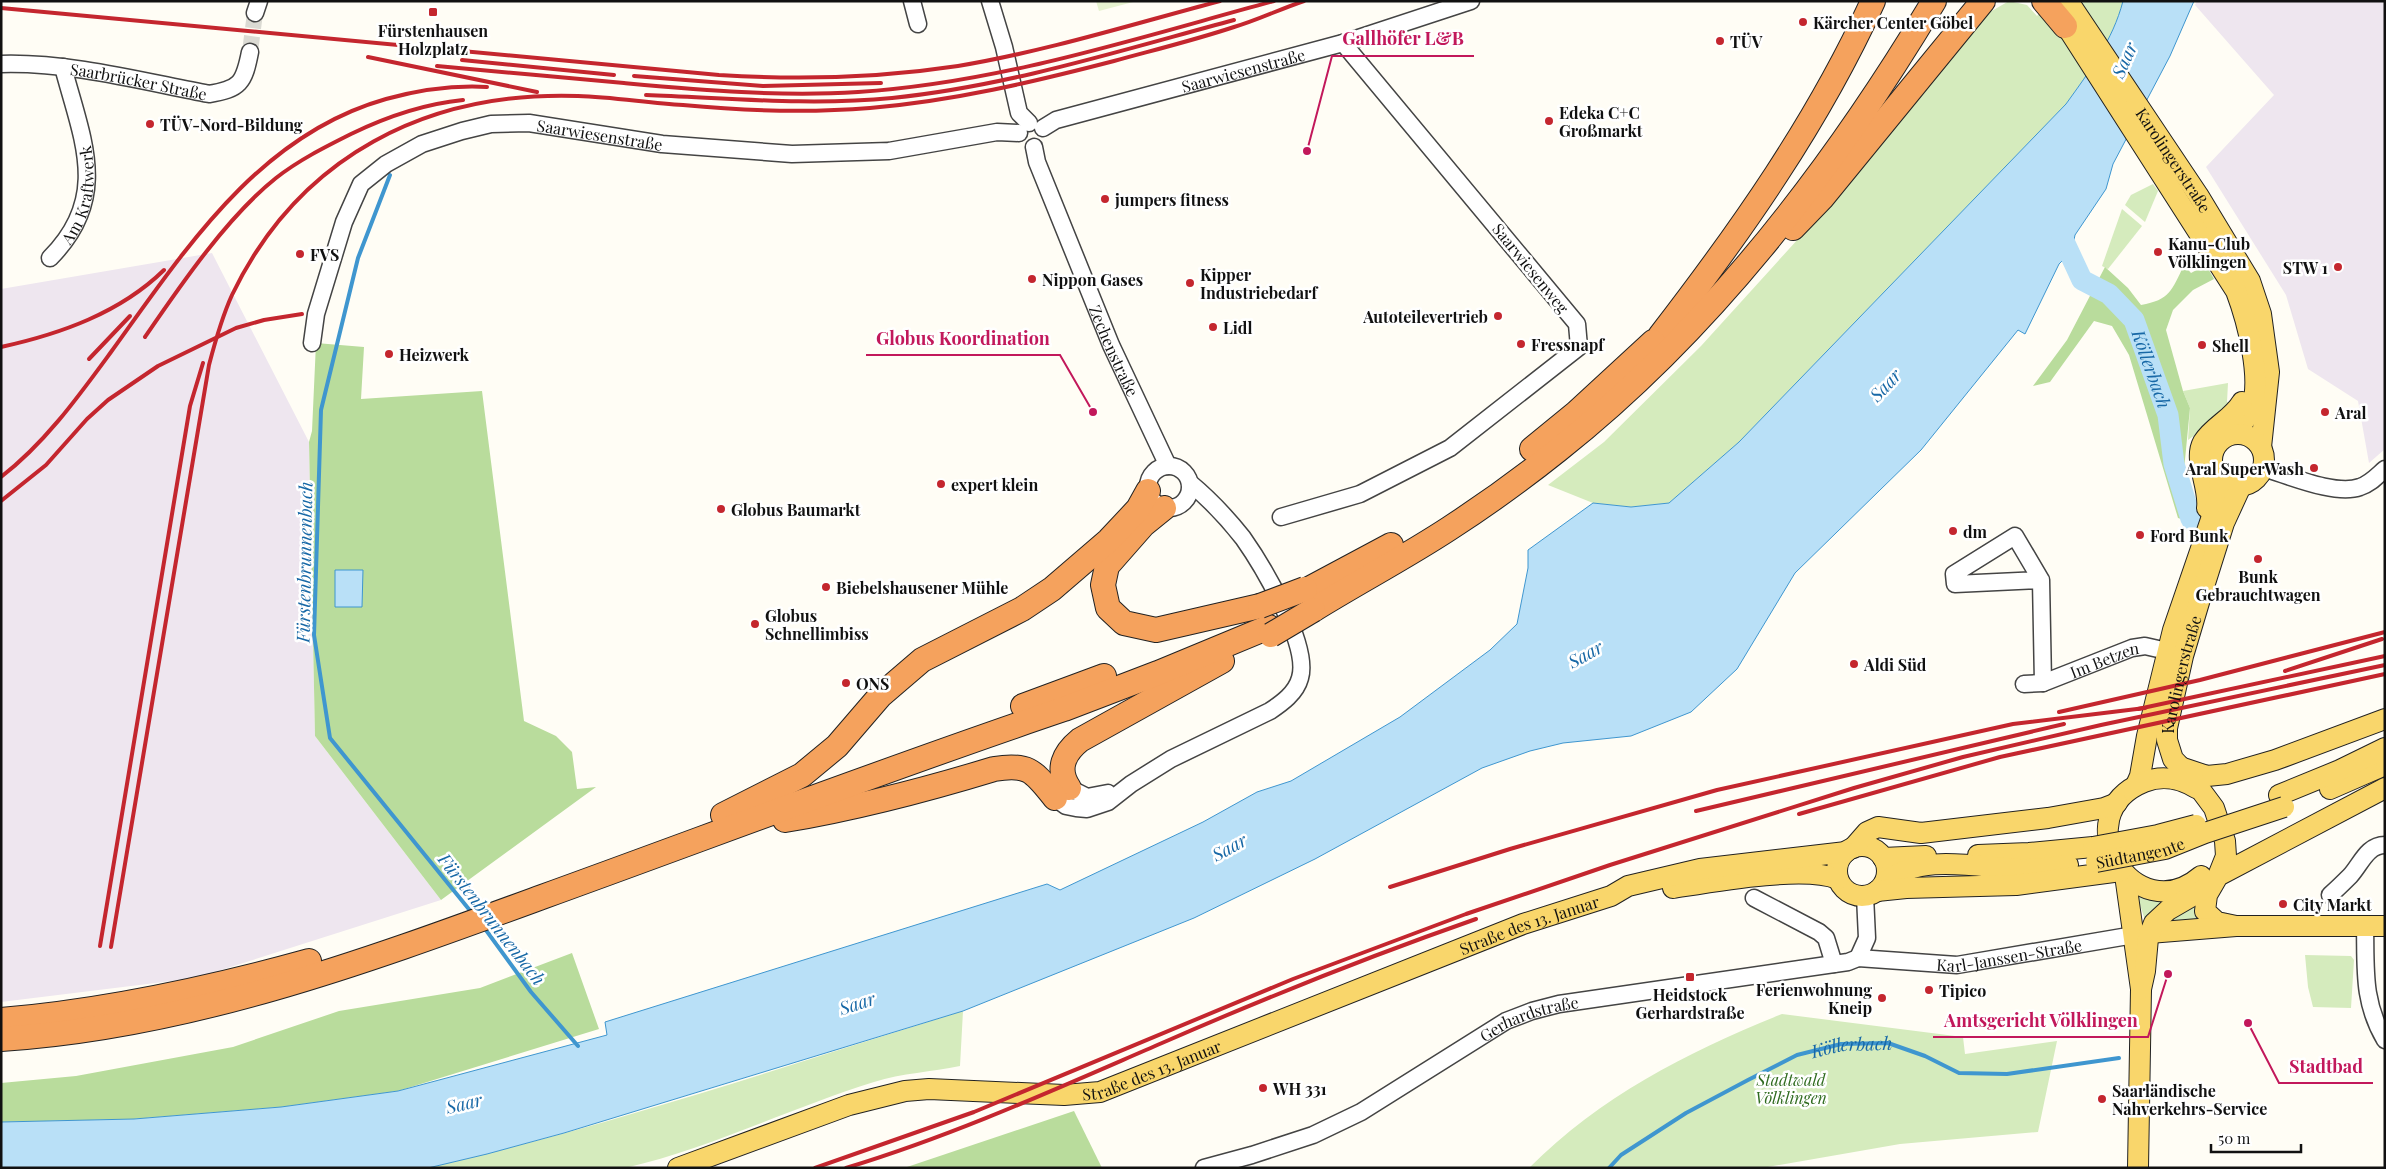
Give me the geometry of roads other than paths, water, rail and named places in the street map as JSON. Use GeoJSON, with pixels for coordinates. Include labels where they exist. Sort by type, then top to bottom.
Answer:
{"type":"FeatureCollection","features":[{"type":"Feature","properties":{"kind":"highway"},"geometry":{"type":"LineString","coordinates":[[1660,336],[1785,164],[1836,79],[1873,1]]}},
{"type":"Feature","properties":{"kind":"highway"},"geometry":{"type":"LineString","coordinates":[[1318,595],[1496,477],[1549,436],[1660,336],[1737,252],[1803,169],[1859,91],[1916,1]]}},
{"type":"Feature","properties":{"kind":"highway"},"geometry":{"type":"LineString","coordinates":[[1700,318],[1772,234],[1836,151],[1876,95],[1934,1]]}},
{"type":"Feature","properties":{"kind":"highway"},"geometry":{"type":"LineString","coordinates":[[1062,793],[1063,762],[1075,744],[1085,736],[1266,620],[1450,529],[1557,451],[1588,425],[1737,285],[1822,198],[1983,1]]}},
{"type":"Feature","properties":{"kind":"highway"},"geometry":{"type":"LineString","coordinates":[[2044,1],[2065,26]]}},
{"type":"Feature","properties":{"kind":"highway"},"geometry":{"type":"LineString","coordinates":[[726,822],[802,775],[837,746],[880,696],[922,660],[1022,609],[1052,589],[1109,540],[1138,509],[1148,491]]}},
{"type":"Feature","properties":{"kind":"highway"},"geometry":{"type":"LineString","coordinates":[[1174,505],[1143,525],[1108,566],[1103,585],[1108,608],[1124,623],[1156,630],[1266,620]]}},
{"type":"Feature","properties":{"kind":"highway"},"geometry":{"type":"LineString","coordinates":[[1,1039],[66,1033],[194,1010],[316,976],[458,919],[726,822],[1150,659],[1266,620]]}},
{"type":"Feature","properties":{"kind":"highway"},"geometry":{"type":"LineString","coordinates":[[726,822],[844,810],[891,800],[994,769],[1009,767],[1018,767],[1031,771],[1062,793]]}},
{"type":"Feature","properties":{"kind":"highway"},"geometry":{"type":"LineString","coordinates":[[1,1020],[60,1013],[193,991],[313,960],[458,919]]}},
{"type":"Feature","properties":{"kind":"main road","name":"Karolingerstraße"},"geometry":{"type":"LineString","coordinates":[[2052,1],[2065,26],[2236,291],[2247,321],[2253,370],[2253,404],[2247,417],[2233,434]]}},
{"type":"Feature","properties":{"kind":"main road","name":"Karolingerstraße"},"geometry":{"type":"LineString","coordinates":[[2068,1],[2198,195],[2250,281],[2262,314],[2269,372],[2261,447]]}},
{"type":"Feature","properties":{"kind":"main road"},"geometry":{"type":"LineString","coordinates":[[2210,522],[2206,510],[2206,486],[2200,462],[2201,448],[2206,438],[2240,406],[2253,370]]}},
{"type":"Feature","properties":{"kind":"main road"},"geometry":{"type":"LineString","coordinates":[[2233,434],[2250,437],[2261,447],[2264,456],[2262,468],[2254,480],[2241,486],[2231,485],[2220,479],[2212,468],[2213,450],[2221,440],[2233,434]]}},
{"type":"Feature","properties":{"kind":"main road","name":"Karolingerstraße"},"geometry":{"type":"LineString","coordinates":[[2136,785],[2140,776],[2147,736],[2167,651],[2218,499],[2220,479]]}},
{"type":"Feature","properties":{"kind":"main road","name":"Karolingerstraße"},"geometry":{"type":"LineString","coordinates":[[2138,928],[2203,891],[2218,876],[2226,856],[2227,849],[2214,808],[2179,766],[2170,750],[2167,728],[2183,656],[2224,522],[2241,486]]}},
{"type":"Feature","properties":{"kind":"main road"},"geometry":{"type":"LineString","coordinates":[[2179,766],[2196,774],[2216,777],[2248,769],[2385,719]]}},
{"type":"Feature","properties":{"kind":"main road","name":"Südtangente"},"geometry":{"type":"LineString","coordinates":[[2281,801],[2385,748]]}},
{"type":"Feature","properties":{"kind":"main road","name":"Südtangente"},"geometry":{"type":"LineString","coordinates":[[1883,858],[2028,853],[2094,854],[2165,849],[2281,801],[2385,765]]}},
{"type":"Feature","properties":{"kind":"main road","name":"Karolingerstraße"},"geometry":{"type":"LineString","coordinates":[[2136,785],[2152,780],[2172,779],[2192,786],[2207,798]]}},
{"type":"Feature","properties":{"kind":"main road"},"geometry":{"type":"LineString","coordinates":[[2136,785],[2117,803],[2104,808],[2048,818],[1921,833],[1878,827],[1867,832],[1850,850],[1838,867],[1838,879],[1847,891],[2016,885],[2123,873],[2140,885],[2156,890],[2176,889],[2194,882],[2206,871],[2215,857],[2219,844],[2220,825]]}},
{"type":"Feature","properties":{"kind":"main road"},"geometry":{"type":"LineString","coordinates":[[2236,926],[2217,922],[2205,911],[2207,895],[2218,876],[2385,788]]}},
{"type":"Feature","properties":{"kind":"main road"},"geometry":{"type":"LineString","coordinates":[[2117,803],[2110,820],[2108,834],[2111,852],[2123,873],[2138,928],[2141,989],[2138,1168]]}},
{"type":"Feature","properties":{"kind":"main road"},"geometry":{"type":"LineString","coordinates":[[1850,850],[1869,847],[1883,858],[1887,867],[1876,890]]}},
{"type":"Feature","properties":{"kind":"main road","name":"Straße des 13. Januar"},"geometry":{"type":"LineString","coordinates":[[678,1168],[849,1105],[905,1091],[947,1090],[1064,1096],[1100,1092],[1523,924],[1611,896],[1628,886],[1700,869],[1850,850]]}},
{"type":"Feature","properties":{"kind":"main road","name":"Südtangente"},"geometry":{"type":"LineString","coordinates":[[1876,890],[1895,874],[1920,867],[1978,866],[2020,869],[2094,854]]}},
{"type":"Feature","properties":{"kind":"main road","name":"Straße des 13. Januar"},"geometry":{"type":"LineString","coordinates":[[1611,896],[1631,896],[1703,883],[1789,874],[1824,875],[1838,879]]}},
{"type":"Feature","properties":{"kind":"main road","name":"Karl-Janssen-Straße"},"geometry":{"type":"LineString","coordinates":[[2138,928],[2375,926]]}},
{"type":"Feature","properties":{"kind":"street"},"geometry":{"type":"LineString","coordinates":[[912,1],[918,24]]}},
{"type":"Feature","properties":{"kind":"street"},"geometry":{"type":"LineString","coordinates":[[990,1],[1004,47],[1019,114],[1030,128]]}},
{"type":"Feature","properties":{"kind":"street","name":"Saarwiesenstraße"},"geometry":{"type":"LineString","coordinates":[[312,343],[316,314],[341,231],[361,184],[386,164],[422,144],[462,131],[491,124],[530,123],[662,144],[792,154],[890,151],[1030,128],[1343,43],[1471,1]]}},
{"type":"Feature","properties":{"kind":"street","name":"Saarwiesenweg"},"geometry":{"type":"LineString","coordinates":[[1281,517],[1360,494],[1450,448],[1579,347],[1577,324],[1343,43]]}},
{"type":"Feature","properties":{"kind":"street","name":"Saarbrücker Straße"},"geometry":{"type":"LineString","coordinates":[[1,64],[30,63],[63,67],[208,94],[231,90],[246,74],[250,52]]}},
{"type":"Feature","properties":{"kind":"street","name":"Am Kraftwerk"},"geometry":{"type":"LineString","coordinates":[[50,258],[62,246],[72,228],[85,201],[88,183],[84,146],[63,67]]}},
{"type":"Feature","properties":{"kind":"street","name":"Zechenstraße"},"geometry":{"type":"LineString","coordinates":[[1030,128],[1044,140],[1034,147],[1038,162],[1112,345],[1137,403],[1168,466]]}},
{"type":"Feature","properties":{"kind":"street"},"geometry":{"type":"LineString","coordinates":[[1062,793],[1066,806],[1087,809],[1108,802],[1131,784],[1171,759],[1270,711],[1284,702],[1300,678],[1302,665],[1300,650],[1273,588],[1242,537],[1207,498],[1190,483],[1183,471],[1168,466],[1158,469],[1149,481],[1148,491],[1154,502],[1216,510]]}},
{"type":"Feature","properties":{"kind":"street"},"geometry":{"type":"LineString","coordinates":[[2262,468],[2313,484],[2338,488],[2359,488],[2382,479]]}},
{"type":"Feature","properties":{"kind":"street"},"geometry":{"type":"LineString","coordinates":[[1174,505],[1189,494],[1190,483]]}},
{"type":"Feature","properties":{"kind":"street"},"geometry":{"type":"LineString","coordinates":[[2041,580],[1955,584],[1954,574],[2015,536],[2041,580],[2043,683]]}},
{"type":"Feature","properties":{"kind":"street","name":"Im Betzen"},"geometry":{"type":"LineString","coordinates":[[2024,684],[2043,683],[2132,648],[2144,646],[2167,651]]}},
{"type":"Feature","properties":{"kind":"street"},"geometry":{"type":"LineString","coordinates":[[2330,895],[2351,875],[2369,851],[2378,845],[2385,844]]}},
{"type":"Feature","properties":{"kind":"street"},"geometry":{"type":"LineString","coordinates":[[1858,958],[1867,938],[1876,890]]}},
{"type":"Feature","properties":{"kind":"street"},"geometry":{"type":"LineString","coordinates":[[1754,898],[1819,932],[1826,938],[1834,964]]}},
{"type":"Feature","properties":{"kind":"street"},"geometry":{"type":"LineString","coordinates":[[2375,926],[2367,998],[2372,1015],[2385,1040]]}},
{"type":"Feature","properties":{"kind":"street","name":"Karl-Janssen-Straße"},"geometry":{"type":"LineString","coordinates":[[1884,962],[1956,965],[2138,928]]}},
{"type":"Feature","properties":{"kind":"street","name":"Gerhardstraße"},"geometry":{"type":"LineString","coordinates":[[1204,1168],[1253,1162],[1313,1135],[1361,1112],[1506,1021],[1532,1011],[1559,1004],[1834,964],[1858,958],[1884,962]]}},
{"type":"Feature","properties":{"kind":"water","name":"Saar"},"geometry":{"type":"Polygon","coordinates":[[[2123,1],[2194,1],[2170,56],[2113,164],[2106,189],[2075,235],[2073,245],[2078,257],[2075,263],[2063,260],[2059,264],[2025,334],[2018,330],[1921,450],[1795,573],[1737,669],[1691,712],[1631,736],[1563,743],[1530,751],[1482,768],[1315,859],[1194,918],[963,1011],[564,1133],[487,1154],[428,1168],[1,1168],[1,1122],[134,1119],[281,1107],[398,1091],[607,1035],[605,1022],[1047,884],[1060,890],[1203,822],[1257,792],[1291,781],[1400,717],[1490,650],[1517,624],[1528,568],[1528,550],[1593,503],[1631,507],[1669,503],[1739,442],[2066,104],[2092,68],[2107,42],[2123,1]]]}},
{"type":"Feature","properties":{"kind":"water"},"geometry":{"type":"Polygon","coordinates":[[[335,570],[363,570],[362,607],[335,607],[335,570]]]}},
{"type":"Feature","properties":{"kind":"waterway","name":"Fürstenbrunnenbach"},"geometry":{"type":"LineString","coordinates":[[390,175],[358,258],[321,410],[314,635],[330,738],[472,913]]}},
{"type":"Feature","properties":{"kind":"waterway","name":"Köllerbach"},"geometry":{"type":"LineString","coordinates":[[2062,237],[2082,280],[2109,294],[2134,320],[2168,415],[2174,464],[2191,519]]}},
{"type":"Feature","properties":{"kind":"waterway","name":"Fürstenbrunnenbach"},"geometry":{"type":"LineString","coordinates":[[483,926],[531,992],[578,1046]]}},
{"type":"Feature","properties":{"kind":"waterway","name":"Köllerbach"},"geometry":{"type":"LineString","coordinates":[[1609,1168],[1621,1155],[1686,1113],[1797,1055],[1841,1044],[1888,1043],[1925,1056],[1959,1073],[2007,1074],[2119,1058]]}},
{"type":"Feature","properties":{"kind":"tunnel"},"geometry":{"type":"LineString","coordinates":[[250,52],[255,13]]}},
{"type":"Feature","properties":{"kind":"railway"},"geometry":{"type":"LineString","coordinates":[[1,8],[719,75],[809,78],[899,73],[991,60],[1057,45],[1220,1]]}},
{"type":"Feature","properties":{"kind":"railway"},"geometry":{"type":"LineString","coordinates":[[437,66],[711,90],[799,94],[858,92],[911,87],[1016,69],[1120,44],[1274,1]]}},
{"type":"Feature","properties":{"kind":"railway"},"geometry":{"type":"LineString","coordinates":[[111,947],[209,365],[214,347],[232,295],[260,246],[293,205],[331,170],[374,142],[420,120],[470,105],[523,97],[578,96],[776,111],[847,110],[901,105],[993,90],[1114,61],[1219,32],[1304,1]]}},
{"type":"Feature","properties":{"kind":"railway"},"geometry":{"type":"LineString","coordinates":[[646,95],[769,101],[831,101],[892,98],[979,85],[1022,76],[1234,20]]}},
{"type":"Feature","properties":{"kind":"railway"},"geometry":{"type":"LineString","coordinates":[[368,57],[537,92]]}},
{"type":"Feature","properties":{"kind":"railway"},"geometry":{"type":"LineString","coordinates":[[462,60],[614,75]]}},
{"type":"Feature","properties":{"kind":"railway"},"geometry":{"type":"LineString","coordinates":[[634,76],[763,86],[881,83]]}},
{"type":"Feature","properties":{"kind":"railway"},"geometry":{"type":"LineString","coordinates":[[1,477],[17,464],[60,419],[167,274],[228,201],[262,168],[299,139],[340,116],[386,99],[436,89],[487,87]]}},
{"type":"Feature","properties":{"kind":"railway"},"geometry":{"type":"LineString","coordinates":[[145,337],[222,232],[276,178],[312,154],[378,122],[434,104],[463,100]]}},
{"type":"Feature","properties":{"kind":"railway"},"geometry":{"type":"LineString","coordinates":[[1,347],[45,336],[88,320],[128,298],[164,270]]}},
{"type":"Feature","properties":{"kind":"railway"},"geometry":{"type":"LineString","coordinates":[[1,501],[46,465],[87,419],[108,400],[158,366],[236,328],[264,320],[302,314]]}},
{"type":"Feature","properties":{"kind":"railway"},"geometry":{"type":"LineString","coordinates":[[89,359],[130,316]]}},
{"type":"Feature","properties":{"kind":"railway"},"geometry":{"type":"LineString","coordinates":[[100,946],[190,406],[203,363]]}},
{"type":"Feature","properties":{"kind":"railway"},"geometry":{"type":"LineString","coordinates":[[2059,712],[2200,680],[2385,632]]}},
{"type":"Feature","properties":{"kind":"railway"},"geometry":{"type":"LineString","coordinates":[[2285,671],[2382,639]]}},
{"type":"Feature","properties":{"kind":"railway"},"geometry":{"type":"LineString","coordinates":[[2138,709],[2385,656]]}},
{"type":"Feature","properties":{"kind":"railway"},"geometry":{"type":"LineString","coordinates":[[815,1168],[974,1112],[1293,979],[1466,914],[1610,865],[1854,788],[1963,757],[2101,725],[2385,665]]}},
{"type":"Feature","properties":{"kind":"railway"},"geometry":{"type":"LineString","coordinates":[[1799,814],[2000,757],[2385,674]]}},
{"type":"Feature","properties":{"kind":"railway"},"geometry":{"type":"LineString","coordinates":[[1390,887],[1510,849],[1717,790],[2013,724],[2145,708]]}},
{"type":"Feature","properties":{"kind":"railway"},"geometry":{"type":"LineString","coordinates":[[1696,811],[2064,724]]}},
{"type":"Feature","properties":{"kind":"railway"},"geometry":{"type":"LineString","coordinates":[[846,1168],[966,1126],[1279,994],[1476,919]]}},
{"type":"Feature","properties":{"kind":"place","name":"Fürstenhausen Holzplatz"},"geometry":{"type":"Point","coordinates":[433,12]}},
{"type":"Feature","properties":{"kind":"place","name":"Kärcher Center Göbel"},"geometry":{"type":"Point","coordinates":[1803,22]}},
{"type":"Feature","properties":{"kind":"place","name":"TÜV"},"geometry":{"type":"Point","coordinates":[1720,41]}},
{"type":"Feature","properties":{"kind":"place","name":"Edeka C+C Großmarkt"},"geometry":{"type":"Point","coordinates":[1549,121]}},
{"type":"Feature","properties":{"kind":"place","name":"TÜV-Nord-Bildung"},"geometry":{"type":"Point","coordinates":[150,124]}},
{"type":"Feature","properties":{"kind":"place","name":"Gallhöfer L&B"},"geometry":{"type":"Point","coordinates":[1307,151]}},
{"type":"Feature","properties":{"kind":"place","name":"jumpers fitness"},"geometry":{"type":"Point","coordinates":[1105,199]}},
{"type":"Feature","properties":{"kind":"place","name":"Kanu-Club Völklingen"},"geometry":{"type":"Point","coordinates":[2158,252]}},
{"type":"Feature","properties":{"kind":"place","name":"FVS"},"geometry":{"type":"Point","coordinates":[300,254]}},
{"type":"Feature","properties":{"kind":"place","name":"STW 1"},"geometry":{"type":"Point","coordinates":[2338,267]}},
{"type":"Feature","properties":{"kind":"place","name":"Nippon Gases"},"geometry":{"type":"Point","coordinates":[1032,279]}},
{"type":"Feature","properties":{"kind":"place","name":"Kipper Industriebedarf"},"geometry":{"type":"Point","coordinates":[1190,283]}},
{"type":"Feature","properties":{"kind":"place","name":"Autoteilevertrieb"},"geometry":{"type":"Point","coordinates":[1498,316]}},
{"type":"Feature","properties":{"kind":"place","name":"Lidl"},"geometry":{"type":"Point","coordinates":[1213,327]}},
{"type":"Feature","properties":{"kind":"place","name":"Fressnapf"},"geometry":{"type":"Point","coordinates":[1521,344]}},
{"type":"Feature","properties":{"kind":"place","name":"Shell"},"geometry":{"type":"Point","coordinates":[2202,345]}},
{"type":"Feature","properties":{"kind":"place","name":"Heizwerk"},"geometry":{"type":"Point","coordinates":[389,354]}},
{"type":"Feature","properties":{"kind":"place","name":"Globus Koordination"},"geometry":{"type":"Point","coordinates":[1093,412]}},
{"type":"Feature","properties":{"kind":"place","name":"Aral"},"geometry":{"type":"Point","coordinates":[2325,412]}},
{"type":"Feature","properties":{"kind":"place","name":"Aral SuperWash"},"geometry":{"type":"Point","coordinates":[2314,468]}},
{"type":"Feature","properties":{"kind":"place","name":"expert klein"},"geometry":{"type":"Point","coordinates":[941,484]}},
{"type":"Feature","properties":{"kind":"place","name":"Globus Baumarkt"},"geometry":{"type":"Point","coordinates":[721,509]}},
{"type":"Feature","properties":{"kind":"place","name":"dm"},"geometry":{"type":"Point","coordinates":[1953,531]}},
{"type":"Feature","properties":{"kind":"place","name":"Ford Bunk"},"geometry":{"type":"Point","coordinates":[2140,535]}},
{"type":"Feature","properties":{"kind":"place","name":"Bunk Gebrauchtwagen"},"geometry":{"type":"Point","coordinates":[2258,559]}},
{"type":"Feature","properties":{"kind":"place","name":"Biebelshausener Mühle"},"geometry":{"type":"Point","coordinates":[826,587]}},
{"type":"Feature","properties":{"kind":"place","name":"Globus Schnellimbiss"},"geometry":{"type":"Point","coordinates":[755,624]}},
{"type":"Feature","properties":{"kind":"place","name":"Aldi Süd"},"geometry":{"type":"Point","coordinates":[1854,664]}},
{"type":"Feature","properties":{"kind":"place","name":"ONS"},"geometry":{"type":"Point","coordinates":[846,683]}},
{"type":"Feature","properties":{"kind":"place","name":"City Markt"},"geometry":{"type":"Point","coordinates":[2283,904]}},
{"type":"Feature","properties":{"kind":"place","name":"Amtsgericht Völklingen"},"geometry":{"type":"Point","coordinates":[2168,974]}},
{"type":"Feature","properties":{"kind":"place","name":"Heidstock Gerhardstraße"},"geometry":{"type":"Point","coordinates":[1690,977]}},
{"type":"Feature","properties":{"kind":"place","name":"Tipico"},"geometry":{"type":"Point","coordinates":[1929,990]}},
{"type":"Feature","properties":{"kind":"place","name":"Ferienwohnung Kneip"},"geometry":{"type":"Point","coordinates":[1882,998]}},
{"type":"Feature","properties":{"kind":"place","name":"Stadtbad"},"geometry":{"type":"Point","coordinates":[2248,1023]}},
{"type":"Feature","properties":{"kind":"place","name":"WH 331"},"geometry":{"type":"Point","coordinates":[1263,1088]}},
{"type":"Feature","properties":{"kind":"place","name":"Saarländische Nahverkehrs-Service"},"geometry":{"type":"Point","coordinates":[2102,1099]}},
{"type":"Feature","properties":{"kind":"park label","name":"Stadtwald Völklingen"},"geometry":{"type":"Point","coordinates":[1791,1088]}}]}
